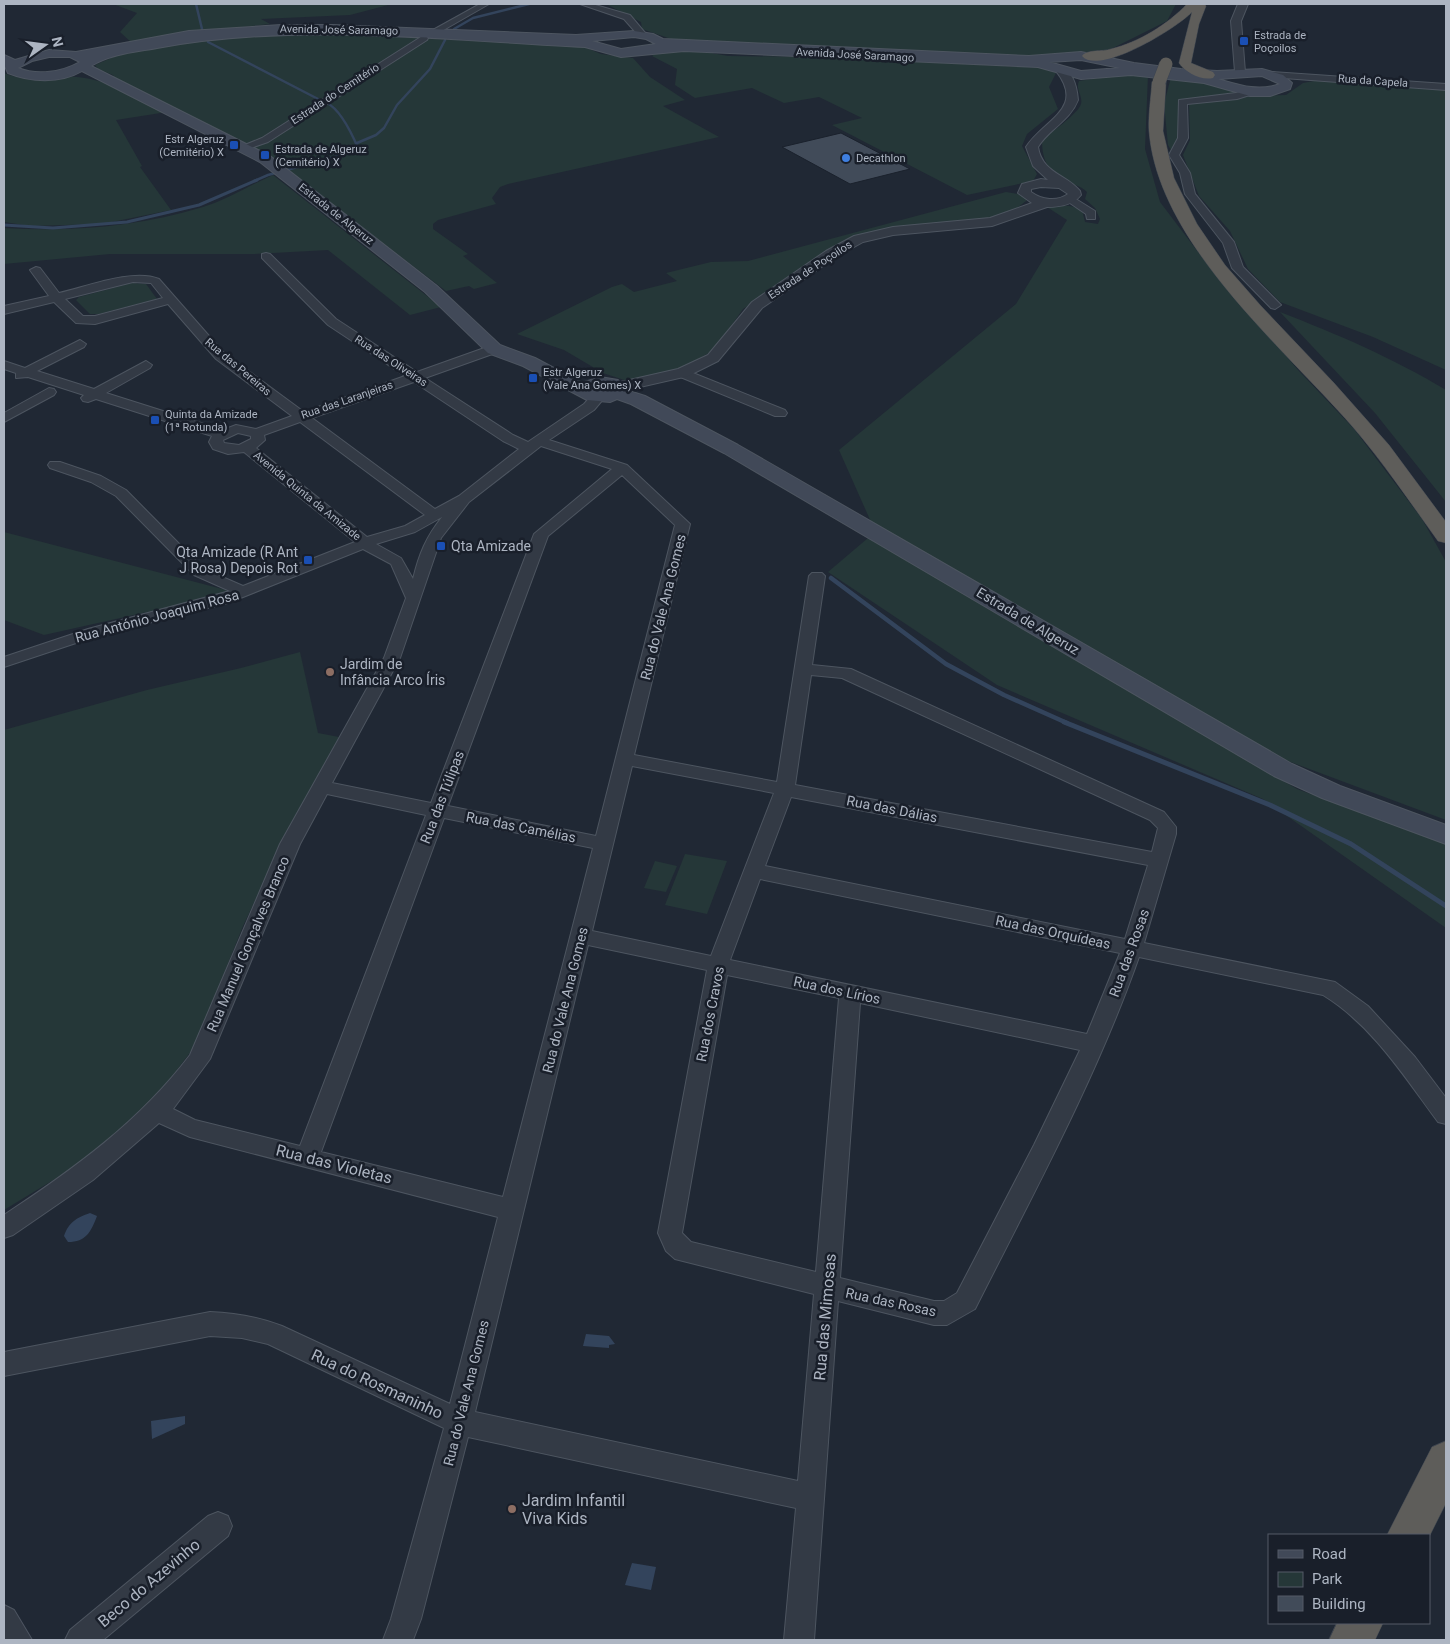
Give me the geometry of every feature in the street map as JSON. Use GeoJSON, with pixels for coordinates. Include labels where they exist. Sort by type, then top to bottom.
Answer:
{"type":"FeatureCollection","features":[{"type":"Feature","properties":{"kind":"highway"},"geometry":{"type":"LineString","coordinates":[[1176,39],[1196,5]]}},
{"type":"Feature","properties":{"kind":"highway"},"geometry":{"type":"LineString","coordinates":[[1088,56],[1112,54],[1153,35],[1174,23],[1196,5]]}},
{"type":"Feature","properties":{"kind":"highway"},"geometry":{"type":"LineString","coordinates":[[1196,5],[1177,48],[1167,60],[1159,82],[1154,122],[1159,153],[1168,181],[1183,213],[1201,243],[1224,273],[1360,422],[1446,536]]}},
{"type":"Feature","properties":{"kind":"highway"},"geometry":{"type":"LineString","coordinates":[[1196,5],[1185,66],[1208,75]]}},
{"type":"Feature","properties":{"kind":"highway"},"geometry":{"type":"LineString","coordinates":[[1409,1534],[1446,1462]]}},
{"type":"Feature","properties":{"kind":"highway"},"geometry":{"type":"LineString","coordinates":[[1352,1640],[1360,1624]]}},
{"type":"Feature","properties":{"kind":"main road","name":"Avenida José Saramago"},"geometry":{"type":"LineString","coordinates":[[82,61],[116,52],[170,42],[267,31],[325,30],[601,41],[634,31],[655,38],[658,45]]}},
{"type":"Feature","properties":{"kind":"main road","name":"Avenida José Saramago"},"geometry":{"type":"LineString","coordinates":[[601,41],[604,50],[621,53],[640,52],[658,45],[1030,63],[1060,69]]}},
{"type":"Feature","properties":{"kind":"main road","name":"Estrada de Algeruz"},"geometry":{"type":"LineString","coordinates":[[104,77],[20,74],[14,72],[7,61],[57,54],[82,61],[89,70],[104,77],[245,147],[282,172],[431,289],[529,362],[570,385],[605,391],[638,400],[731,449],[1283,770],[1331,792],[1446,835]]}},
{"type":"Feature","properties":{"kind":"main road"},"geometry":{"type":"LineString","coordinates":[[1266,74],[1239,67],[1225,80],[1205,79],[1109,68],[1088,56],[1067,56],[1060,69],[1087,75],[1109,68],[1208,75],[1225,80],[1250,92],[1278,91],[1286,86],[1286,83],[1266,74]]}},
{"type":"Feature","properties":{"kind":"main road","name":"Estrada de Algeruz"},"geometry":{"type":"LineString","coordinates":[[56,75],[82,61]]}},
{"type":"Feature","properties":{"kind":"main road","name":"Estrada de Algeruz"},"geometry":{"type":"LineString","coordinates":[[505,343],[605,391]]}},
{"type":"Feature","properties":{"kind":"street"},"geometry":{"type":"LineString","coordinates":[[437,30],[485,4]]}},
{"type":"Feature","properties":{"kind":"street"},"geometry":{"type":"LineString","coordinates":[[584,4],[608,10],[630,19],[634,31]]}},
{"type":"Feature","properties":{"kind":"street"},"geometry":{"type":"LineString","coordinates":[[599,4],[608,10]]}},
{"type":"Feature","properties":{"kind":"street"},"geometry":{"type":"LineString","coordinates":[[1239,67],[1236,21],[1243,4]]}},
{"type":"Feature","properties":{"kind":"street","name":"Estrada do Cemitério"},"geometry":{"type":"LineString","coordinates":[[245,147],[265,140],[424,38]]}},
{"type":"Feature","properties":{"kind":"street"},"geometry":{"type":"LineString","coordinates":[[1043,178],[1032,147],[1040,136],[1072,106],[1073,95],[1060,69]]}},
{"type":"Feature","properties":{"kind":"street","name":"Rua da Capela"},"geometry":{"type":"LineString","coordinates":[[1266,74],[1299,78],[1355,79],[1446,87]]}},
{"type":"Feature","properties":{"kind":"street","name":"Rua da Capela"},"geometry":{"type":"LineString","coordinates":[[1286,83],[1299,78]]}},
{"type":"Feature","properties":{"kind":"street"},"geometry":{"type":"LineString","coordinates":[[1250,92],[1237,96],[1182,102],[1183,138],[1174,155],[1185,173],[1190,194],[1228,242],[1238,268],[1275,305]]}},
{"type":"Feature","properties":{"kind":"street"},"geometry":{"type":"LineString","coordinates":[[1031,203],[1024,190],[1043,178],[1066,186],[1075,193],[1071,199],[1086,208],[1091,213],[1091,217]]}},
{"type":"Feature","properties":{"kind":"street","name":"Estrada de Poçoilos"},"geometry":{"type":"LineString","coordinates":[[605,391],[683,373],[713,358],[756,305],[850,243],[887,232],[992,222],[1031,203],[1071,199]]}},
{"type":"Feature","properties":{"kind":"street","name":"Rua das Oliveiras"},"geometry":{"type":"LineString","coordinates":[[266,256],[332,322],[508,438],[534,444]]}},
{"type":"Feature","properties":{"kind":"street"},"geometry":{"type":"LineString","coordinates":[[36,270],[56,297],[80,320],[88,321],[164,302],[170,298]]}},
{"type":"Feature","properties":{"kind":"street","name":"Rua das Pereiras"},"geometry":{"type":"LineString","coordinates":[[4,310],[142,278],[155,281],[209,346],[299,417],[434,515]]}},
{"type":"Feature","properties":{"kind":"street","name":"Rua das Laranjeiras"},"geometry":{"type":"LineString","coordinates":[[257,433],[505,343]]}},
{"type":"Feature","properties":{"kind":"street"},"geometry":{"type":"LineString","coordinates":[[80,344],[11,380],[80,400],[146,365]]}},
{"type":"Feature","properties":{"kind":"street"},"geometry":{"type":"LineString","coordinates":[[41,364],[109,386]]}},
{"type":"Feature","properties":{"kind":"street"},"geometry":{"type":"LineString","coordinates":[[4,365],[221,434],[245,429],[257,433],[258,440],[247,448],[230,450],[218,446],[216,442],[221,434]]}},
{"type":"Feature","properties":{"kind":"street"},"geometry":{"type":"LineString","coordinates":[[683,373],[780,413]]}},
{"type":"Feature","properties":{"kind":"street","name":"Rua Manuel Gonçalves Branco"},"geometry":{"type":"LineString","coordinates":[[414,597],[391,551],[392,544],[400,534],[464,499],[534,444],[589,407],[605,391]]}},
{"type":"Feature","properties":{"kind":"street"},"geometry":{"type":"LineString","coordinates":[[4,418],[49,392]]}},
{"type":"Feature","properties":{"kind":"street","name":"Rua do Vale Ana Gomes"},"geometry":{"type":"LineString","coordinates":[[398,1640],[406,1619],[459,1422],[683,524],[622,468],[534,444]]}},
{"type":"Feature","properties":{"kind":"street","name":"Avenida Quinta da Amizade"},"geometry":{"type":"LineString","coordinates":[[247,448],[366,544]]}},
{"type":"Feature","properties":{"kind":"street"},"geometry":{"type":"LineString","coordinates":[[55,465],[109,485],[120,493],[200,572],[225,582],[243,593]]}},
{"type":"Feature","properties":{"kind":"street","name":"Rua das Túlipas"},"geometry":{"type":"LineString","coordinates":[[307,1158],[541,534],[622,468]]}},
{"type":"Feature","properties":{"kind":"street","name":"Rua Manuel Gonçalves Branco"},"geometry":{"type":"LineString","coordinates":[[4,1228],[118,1148],[180,1088],[199,1058],[290,844],[392,658],[420,582],[426,556],[434,537],[464,499]]}},
{"type":"Feature","properties":{"kind":"street"},"geometry":{"type":"LineString","coordinates":[[408,530],[430,530],[434,537]]}},
{"type":"Feature","properties":{"kind":"street","name":"Rua António Joaquim Rosa"},"geometry":{"type":"LineString","coordinates":[[4,662],[94,632],[211,604],[243,593],[388,534],[408,530]]}},
{"type":"Feature","properties":{"kind":"street"},"geometry":{"type":"LineString","coordinates":[[366,544],[380,555],[397,562],[418,563],[426,556]]}},
{"type":"Feature","properties":{"kind":"street","name":"Rua dos Cravos"},"geometry":{"type":"LineString","coordinates":[[817,576],[805,669],[785,789],[718,965],[670,1233],[675,1244],[684,1251],[827,1288]]}},
{"type":"Feature","properties":{"kind":"street","name":"Rua das Rosas"},"geometry":{"type":"LineString","coordinates":[[805,669],[845,673],[1157,816],[1168,827],[1160,860],[1113,999],[1032,1172],[966,1301],[947,1313],[934,1313],[827,1288]]}},
{"type":"Feature","properties":{"kind":"street","name":"Rua das Dálias"},"geometry":{"type":"LineString","coordinates":[[625,759],[1160,860]]}},
{"type":"Feature","properties":{"kind":"street","name":"Rua das Camélias"},"geometry":{"type":"LineString","coordinates":[[321,787],[604,844]]}},
{"type":"Feature","properties":{"kind":"street","name":"Rua das Orquídeas"},"geometry":{"type":"LineString","coordinates":[[754,870],[1131,948],[1312,983],[1341,994],[1371,1023],[1446,1115]]}},
{"type":"Feature","properties":{"kind":"street","name":"Rua dos Lírios"},"geometry":{"type":"LineString","coordinates":[[581,936],[1093,1044]]}},
{"type":"Feature","properties":{"kind":"street","name":"Rua das Mimosas"},"geometry":{"type":"LineString","coordinates":[[799,1640],[850,993]]}},
{"type":"Feature","properties":{"kind":"street","name":"Rua das Violetas"},"geometry":{"type":"LineString","coordinates":[[157,1112],[190,1128],[512,1210]]}},
{"type":"Feature","properties":{"kind":"street","name":"Rua do Rosmaninho"},"geometry":{"type":"LineString","coordinates":[[4,1364],[210,1324],[232,1324],[251,1327],[272,1334],[459,1422],[810,1497]]}},
{"type":"Feature","properties":{"kind":"street","name":"Beco do Azevinho"},"geometry":{"type":"LineString","coordinates":[[80,1640],[218,1526]]}},
{"type":"Feature","properties":{"kind":"street"},"geometry":{"type":"LineString","coordinates":[[4,1620],[17,1640]]}},
{"type":"Feature","properties":{"kind":"green space"},"geometry":{"type":"Polygon","coordinates":[[[113,4],[392,4],[350,15],[261,19],[270,24],[189,33],[132,43],[120,32],[137,13],[113,4]]]}},
{"type":"Feature","properties":{"kind":"green space"},"geometry":{"type":"Polygon","coordinates":[[[606,4],[1176,4],[1167,21],[1101,54],[1045,57],[674,40],[642,29],[641,22],[606,4]]]}},
{"type":"Feature","properties":{"kind":"green space"},"geometry":{"type":"Polygon","coordinates":[[[312,33],[582,46],[601,54],[633,58],[650,77],[685,100],[663,106],[719,137],[508,184],[500,187],[492,198],[496,204],[438,220],[433,224],[433,229],[468,254],[463,256],[497,283],[474,289],[469,286],[446,291],[289,172],[115,79],[113,75],[98,69],[95,65],[118,55],[192,40],[312,33]]]}},
{"type":"Feature","properties":{"kind":"green space"},"geometry":{"type":"Polygon","coordinates":[[[669,50],[700,51],[728,56],[824,57],[1044,68],[1056,73],[1049,87],[1058,109],[1027,134],[1022,146],[1037,174],[1033,181],[967,195],[832,125],[862,118],[819,97],[784,103],[752,88],[695,98],[675,85],[677,69],[652,56],[657,52],[669,50]]]}},
{"type":"Feature","properties":{"kind":"green space"},"geometry":{"type":"Polygon","coordinates":[[[4,73],[32,79],[67,76],[89,79],[124,90],[167,112],[116,120],[142,166],[140,167],[171,210],[102,224],[30,226],[4,222],[4,73]]]}},
{"type":"Feature","properties":{"kind":"green space"},"geometry":{"type":"Polygon","coordinates":[[[1119,75],[1148,75],[1145,149],[1160,202],[1198,252],[1298,370],[1354,429],[1422,519],[1446,562],[1446,820],[1280,758],[871,522],[839,450],[1016,304],[1067,220],[1047,207],[1065,206],[1078,208],[1082,210],[1085,222],[1098,224],[1100,219],[1095,208],[1085,199],[1087,192],[1055,174],[1047,165],[1043,154],[1042,140],[1079,108],[1081,101],[1078,87],[1079,81],[1119,75]]]}},
{"type":"Feature","properties":{"kind":"green space"},"geometry":{"type":"Polygon","coordinates":[[[1171,77],[1218,85],[1240,93],[1179,100],[1179,142],[1171,150],[1168,145],[1164,104],[1171,77]]]}},
{"type":"Feature","properties":{"kind":"green space"},"geometry":{"type":"Polygon","coordinates":[[[1319,80],[1446,89],[1446,370],[1373,337],[1280,302],[1248,269],[1230,231],[1199,196],[1183,155],[1190,140],[1189,103],[1252,96],[1286,95],[1303,83],[1319,80]]]}},
{"type":"Feature","properties":{"kind":"green space"},"geometry":{"type":"Polygon","coordinates":[[[273,175],[441,307],[410,315],[328,250],[254,254],[110,254],[4,264],[4,228],[79,228],[154,219],[212,204],[273,175]]]}},
{"type":"Feature","properties":{"kind":"green space"},"geometry":{"type":"Polygon","coordinates":[[[1006,192],[1023,195],[1027,198],[1026,201],[1012,212],[990,220],[886,229],[850,239],[743,309],[714,350],[677,371],[627,381],[603,373],[564,350],[517,334],[612,287],[622,284],[634,292],[677,281],[666,273],[711,262],[748,261],[1006,192]]]}},
{"type":"Feature","properties":{"kind":"green space"},"geometry":{"type":"Polygon","coordinates":[[[132,283],[146,284],[157,299],[99,314],[90,314],[76,300],[79,297],[132,283]]]}},
{"type":"Feature","properties":{"kind":"green space"},"geometry":{"type":"Polygon","coordinates":[[[1280,312],[1364,347],[1446,390],[1446,502],[1375,413],[1280,312]]]}},
{"type":"Feature","properties":{"kind":"green space"},"geometry":{"type":"Polygon","coordinates":[[[4,532],[226,590],[228,594],[44,635],[4,620],[4,532]]]}},
{"type":"Feature","properties":{"kind":"green space"},"geometry":{"type":"Polygon","coordinates":[[[868,538],[1297,789],[1446,844],[1446,928],[1263,799],[997,685],[828,572],[868,538]]]}},
{"type":"Feature","properties":{"kind":"green space"},"geometry":{"type":"Polygon","coordinates":[[[300,652],[318,733],[339,737],[286,835],[243,926],[195,1046],[155,1099],[96,1154],[4,1210],[4,730],[147,690],[300,652]]]}},
{"type":"Feature","properties":{"kind":"green space"},"geometry":{"type":"Polygon","coordinates":[[[685,854],[727,861],[707,914],[665,905],[685,854]]]}},
{"type":"Feature","properties":{"kind":"green space"},"geometry":{"type":"Polygon","coordinates":[[[655,861],[677,866],[666,892],[644,888],[655,861]]]}},
{"type":"Feature","properties":{"kind":"water"},"geometry":{"type":"Polygon","coordinates":[[[90,1213],[97,1216],[87,1235],[74,1242],[68,1242],[64,1236],[68,1227],[77,1219],[90,1213]]]}},
{"type":"Feature","properties":{"kind":"water"},"geometry":{"type":"Polygon","coordinates":[[[586,1334],[609,1336],[615,1344],[609,1345],[609,1348],[583,1346],[586,1334]]]}},
{"type":"Feature","properties":{"kind":"water"},"geometry":{"type":"Polygon","coordinates":[[[185,1416],[185,1424],[152,1439],[151,1421],[185,1416]]]}},
{"type":"Feature","properties":{"kind":"water"},"geometry":{"type":"Polygon","coordinates":[[[632,1563],[656,1567],[651,1590],[625,1585],[632,1563]]]}},
{"type":"Feature","properties":{"kind":"building","name":"Decathlon"},"geometry":{"type":"Polygon","coordinates":[[[841,133],[910,169],[850,184],[782,147],[841,133]]]}},
{"type":"Feature","properties":{"kind":"waterway"},"geometry":{"type":"LineString","coordinates":[[196,4],[202,29]]}},
{"type":"Feature","properties":{"kind":"waterway"},"geometry":{"type":"LineString","coordinates":[[454,29],[473,18],[529,4]]}},
{"type":"Feature","properties":{"kind":"waterway"},"geometry":{"type":"LineString","coordinates":[[357,143],[376,135],[384,128],[397,105],[430,69],[445,40]]}},
{"type":"Feature","properties":{"kind":"waterway"},"geometry":{"type":"LineString","coordinates":[[208,42],[320,100]]}},
{"type":"Feature","properties":{"kind":"waterway"},"geometry":{"type":"LineString","coordinates":[[254,181],[268,175],[353,152],[358,148],[349,129],[337,111],[327,103]]}},
{"type":"Feature","properties":{"kind":"waterway"},"geometry":{"type":"LineString","coordinates":[[4,225],[53,228],[127,222],[199,205],[257,180]]}},
{"type":"Feature","properties":{"kind":"waterway"},"geometry":{"type":"LineString","coordinates":[[831,578],[946,664],[1004,695],[1067,723]]}},
{"type":"Feature","properties":{"kind":"waterway"},"geometry":{"type":"LineString","coordinates":[[1064,722],[1270,805],[1351,844],[1446,906]]}},
{"type":"Feature","properties":{"kind":"place","name":"Estrada de Poçoilos"},"geometry":{"type":"Point","coordinates":[1244,41]}},
{"type":"Feature","properties":{"kind":"place","name":"Estr Algeruz (Cemitério) X"},"geometry":{"type":"Point","coordinates":[234,145]}},
{"type":"Feature","properties":{"kind":"place","name":"Estrada de Algeruz (Cemitério) X"},"geometry":{"type":"Point","coordinates":[265,155]}},
{"type":"Feature","properties":{"kind":"place","name":"Decathlon"},"geometry":{"type":"Point","coordinates":[846,158]}},
{"type":"Feature","properties":{"kind":"place","name":"Estr Algeruz (Vale Ana Gomes) X"},"geometry":{"type":"Point","coordinates":[533,378]}},
{"type":"Feature","properties":{"kind":"place","name":"Quinta da Amizade (1ª Rotunda)"},"geometry":{"type":"Point","coordinates":[155,420]}},
{"type":"Feature","properties":{"kind":"place","name":"Qta Amizade"},"geometry":{"type":"Point","coordinates":[441,546]}},
{"type":"Feature","properties":{"kind":"place","name":"Qta Amizade (R Ant J Rosa) Depois Rot"},"geometry":{"type":"Point","coordinates":[308,560]}},
{"type":"Feature","properties":{"kind":"place","name":"Jardim de Infância Arco Íris"},"geometry":{"type":"Point","coordinates":[330,672]}},
{"type":"Feature","properties":{"kind":"place","name":"Jardim Infantil Viva Kids"},"geometry":{"type":"Point","coordinates":[512,1509]}}]}
